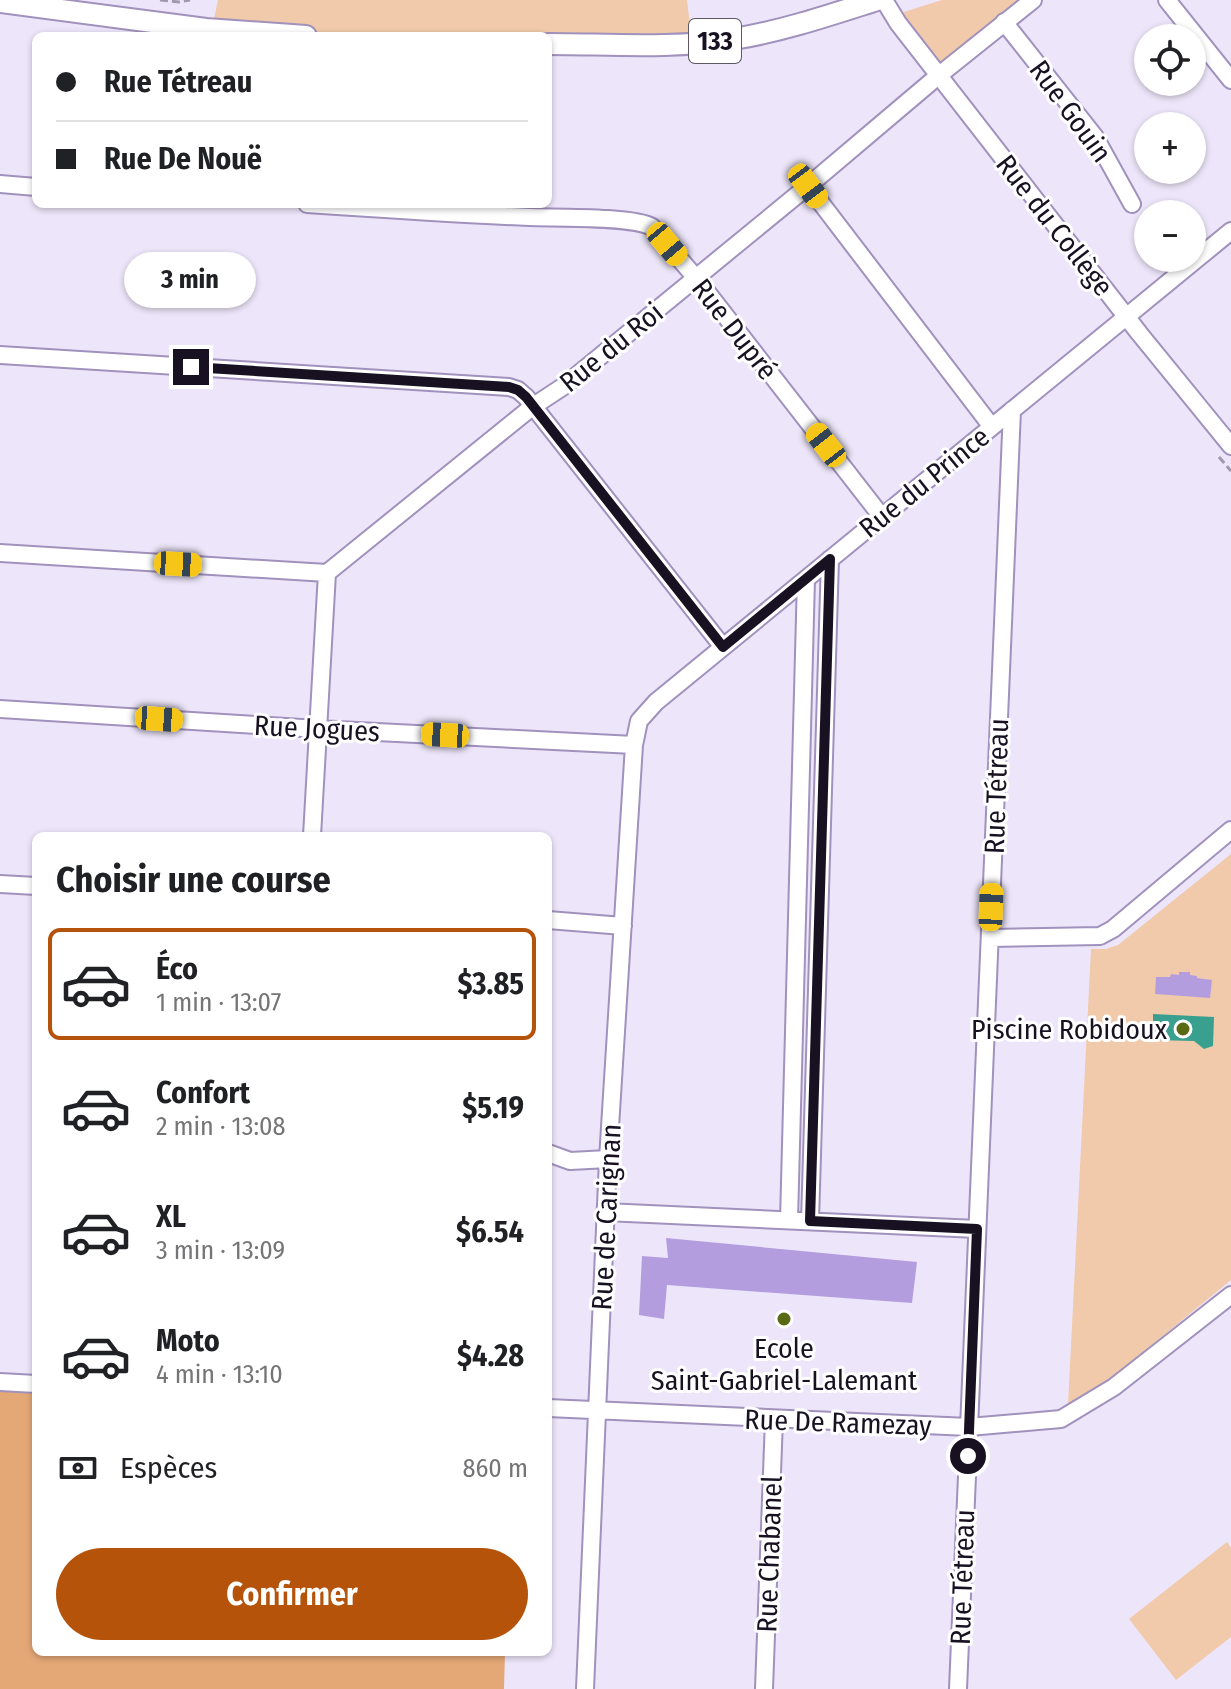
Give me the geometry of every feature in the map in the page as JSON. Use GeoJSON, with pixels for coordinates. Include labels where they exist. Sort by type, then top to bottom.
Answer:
{"type":"FeatureCollection","features":[{"type":"Feature","properties":{"kind":"main road","name":"133"},"geometry":{"type":"LineString","coordinates":[[552,44],[675,44],[732,39],[779,29],[877,0]]}},
{"type":"Feature","properties":{"kind":"main road"},"geometry":{"type":"LineString","coordinates":[[0,2],[249,32]]}},
{"type":"Feature","properties":{"kind":"street","name":"Rue du Collège"},"geometry":{"type":"LineString","coordinates":[[884,0],[938,76],[1231,446]]}},
{"type":"Feature","properties":{"kind":"street","name":"Rue du Roi"},"geometry":{"type":"LineString","coordinates":[[327,573],[532,407],[564,386],[1033,0]]}},
{"type":"Feature","properties":{"kind":"street"},"geometry":{"type":"LineString","coordinates":[[1167,0],[1231,80]]}},
{"type":"Feature","properties":{"kind":"street","name":"Rue Gouin"},"geometry":{"type":"LineString","coordinates":[[1004,22],[1095,137],[1132,204]]}},
{"type":"Feature","properties":{"kind":"street"},"geometry":{"type":"LineString","coordinates":[[0,184],[32,187]]}},
{"type":"Feature","properties":{"kind":"street"},"geometry":{"type":"LineString","coordinates":[[808,186],[992,427]]}},
{"type":"Feature","properties":{"kind":"street","name":"Rue Dupré"},"geometry":{"type":"LineString","coordinates":[[369,208],[646,223],[696,278],[882,517]]}},
{"type":"Feature","properties":{"kind":"street","name":"Rue du Prince"},"geometry":{"type":"LineString","coordinates":[[634,745],[639,721],[656,702],[1231,231]]}},
{"type":"Feature","properties":{"kind":"street"},"geometry":{"type":"LineString","coordinates":[[0,355],[518,390],[723,647]]}},
{"type":"Feature","properties":{"kind":"street","name":"Rue Tétreau"},"geometry":{"type":"LineString","coordinates":[[958,1689],[1012,410]]}},
{"type":"Feature","properties":{"kind":"street"},"geometry":{"type":"LineString","coordinates":[[0,553],[327,573],[312,832]]}},
{"type":"Feature","properties":{"kind":"street"},"geometry":{"type":"LineString","coordinates":[[810,1221],[830,559]]}},
{"type":"Feature","properties":{"kind":"street"},"geometry":{"type":"LineString","coordinates":[[789,1220],[806,579]]}},
{"type":"Feature","properties":{"kind":"street","name":"Rue Jogues"},"geometry":{"type":"LineString","coordinates":[[0,709],[634,745]]}},
{"type":"Feature","properties":{"kind":"street","name":"Rue de Carignan"},"geometry":{"type":"LineString","coordinates":[[585,1689],[605,1212],[634,745]]}},
{"type":"Feature","properties":{"kind":"street"},"geometry":{"type":"LineString","coordinates":[[801,760],[824,761]]}},
{"type":"Feature","properties":{"kind":"street"},"geometry":{"type":"LineString","coordinates":[[990,938],[1100,936],[1113,929],[1231,830]]}},
{"type":"Feature","properties":{"kind":"street"},"geometry":{"type":"LineString","coordinates":[[0,884],[32,886]]}},
{"type":"Feature","properties":{"kind":"street"},"geometry":{"type":"LineString","coordinates":[[798,898],[820,899]]}},
{"type":"Feature","properties":{"kind":"street"},"geometry":{"type":"LineString","coordinates":[[552,920],[623,926]]}},
{"type":"Feature","properties":{"kind":"street"},"geometry":{"type":"LineString","coordinates":[[794,1053],[815,1054]]}},
{"type":"Feature","properties":{"kind":"street"},"geometry":{"type":"LineString","coordinates":[[552,1154],[570,1161],[608,1159]]}},
{"type":"Feature","properties":{"kind":"street"},"geometry":{"type":"LineString","coordinates":[[605,1212],[977,1229]]}},
{"type":"Feature","properties":{"kind":"street","name":"Rue De Ramezay"},"geometry":{"type":"LineString","coordinates":[[552,1408],[969,1427],[1061,1419],[1114,1387],[1231,1295]]}},
{"type":"Feature","properties":{"kind":"street"},"geometry":{"type":"LineString","coordinates":[[0,1382],[32,1384]]}},
{"type":"Feature","properties":{"kind":"street","name":"Rue Chabanel"},"geometry":{"type":"LineString","coordinates":[[764,1689],[774,1419]]}},
{"type":"Feature","properties":{"kind":"path"},"geometry":{"type":"LineString","coordinates":[[160,0],[190,0]]}},
{"type":"Feature","properties":{"kind":"shaded area"},"geometry":{"type":"Polygon","coordinates":[[[218,0],[687,0],[692,42],[552,36],[552,32],[302,32],[213,23],[218,0]]]}},
{"type":"Feature","properties":{"kind":"shaded area"},"geometry":{"type":"Polygon","coordinates":[[[942,0],[1027,0],[939,72],[894,15],[942,0]]]}},
{"type":"Feature","properties":{"kind":"shaded area"},"geometry":{"type":"Polygon","coordinates":[[[1231,854],[1231,1280],[1104,1384],[1068,1405],[1091,949],[1118,945],[1231,854]]]}},
{"type":"Feature","properties":{"kind":"shaded area","name":"Piscine Robidoux"},"geometry":{"type":"Polygon","coordinates":[[[1153,1014],[1214,1017],[1213,1046],[1204,1049],[1194,1041],[1153,1040],[1153,1014]]]}},
{"type":"Feature","properties":{"kind":"shaded area"},"geometry":{"type":"Polygon","coordinates":[[[0,1382],[32,1384],[32,1656],[505,1656],[504,1689],[0,1689],[0,1382]]]}},
{"type":"Feature","properties":{"kind":"shaded area"},"geometry":{"type":"Polygon","coordinates":[[[1227,1542],[1231,1548],[1231,1637],[1176,1680],[1129,1619],[1227,1542]]]}},
{"type":"Feature","properties":{"kind":"building"},"geometry":{"type":"Polygon","coordinates":[[[1179,972],[1190,972],[1197,978],[1212,980],[1210,998],[1155,994],[1156,977],[1170,977],[1171,974],[1179,975],[1179,972]]]}},
{"type":"Feature","properties":{"kind":"building"},"geometry":{"type":"Polygon","coordinates":[[[666,1238],[917,1262],[912,1303],[667,1285],[664,1319],[639,1315],[642,1256],[668,1258],[666,1238]]]}},
{"type":"Feature","properties":{"kind":"place","name":"Piscine Robidoux"},"geometry":{"type":"Point","coordinates":[1183,1029]}},
{"type":"Feature","properties":{"kind":"place","name":"Ecole Saint-Gabriel-Lalemant"},"geometry":{"type":"Point","coordinates":[784,1319]}},
{"type":"Feature","properties":{"kind":"route"},"geometry":{"type":"LineString","coordinates":[[191,367],[518,390],[723,647],[830,559],[810,1221],[977,1229],[968,1456]]}}]}
